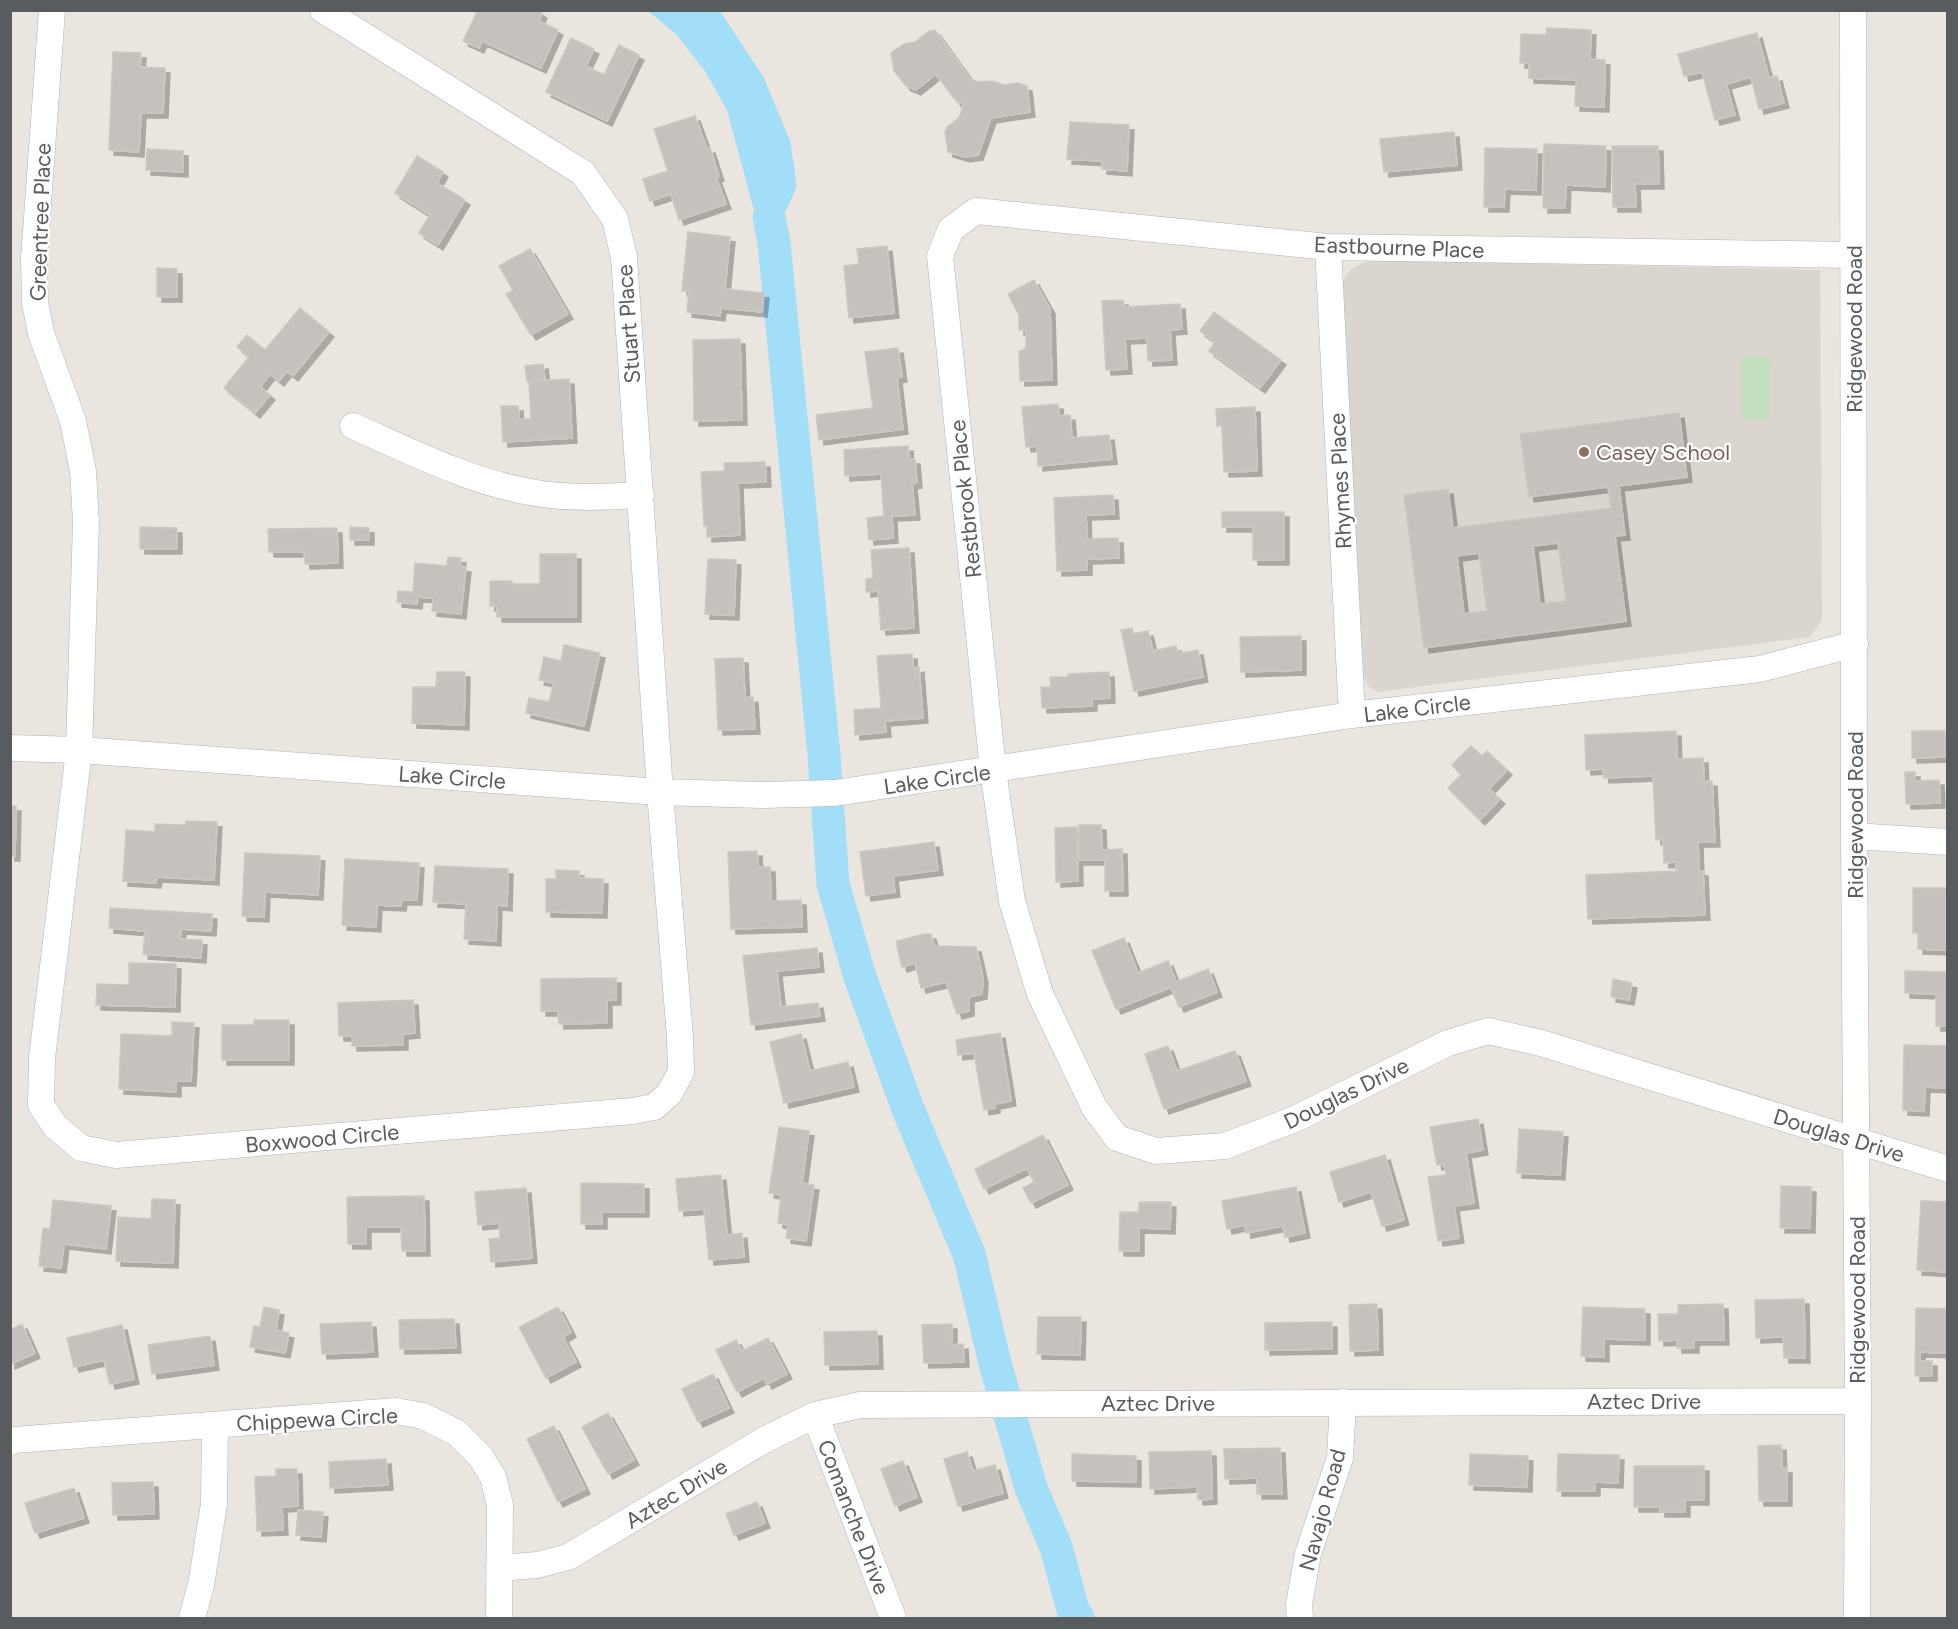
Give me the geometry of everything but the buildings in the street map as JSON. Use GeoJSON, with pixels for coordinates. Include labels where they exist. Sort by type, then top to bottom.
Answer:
{"type":"FeatureCollection","features":[{"type":"Feature","properties":{"kind":"street","name":"Greentree Place"},"geometry":{"type":"LineString","coordinates":[[52,10],[34,259],[35,303],[41,333],[73,421],[83,471],[86,522],[80,750]]}},
{"type":"Feature","properties":{"kind":"street","name":"Stuart Place"},"geometry":{"type":"LineString","coordinates":[[323,10],[583,173],[615,219],[624,257],[660,792]]}},
{"type":"Feature","properties":{"kind":"street","name":"Ridgewood Road"},"geometry":{"type":"LineString","coordinates":[[1853,10],[1857,1618]]}},
{"type":"Feature","properties":{"kind":"street","name":"Eastbourne Place"},"geometry":{"type":"LineString","coordinates":[[951,229],[976,211],[1328,247],[1853,255]]}},
{"type":"Feature","properties":{"kind":"street","name":"Restbrook Place"},"geometry":{"type":"LineString","coordinates":[[951,229],[940,256],[993,770]]}},
{"type":"Feature","properties":{"kind":"street","name":"Rhymes Place"},"geometry":{"type":"LineString","coordinates":[[1328,247],[1352,715]]}},
{"type":"Feature","properties":{"kind":"street"},"geometry":{"type":"LineString","coordinates":[[353,426],[467,476],[530,492],[587,497],[640,495]]}},
{"type":"Feature","properties":{"kind":"street","name":"Lake Circle"},"geometry":{"type":"LineString","coordinates":[[10,748],[80,750],[660,792],[806,795],[835,793],[993,770],[1352,715],[1760,669],[1855,644]]}},
{"type":"Feature","properties":{"kind":"street","name":"Boxwood Circle"},"geometry":{"type":"LineString","coordinates":[[80,750],[42,1058],[41,1105],[55,1126],[81,1148],[116,1155],[633,1111],[654,1107],[669,1094],[681,1072],[660,792]]}},
{"type":"Feature","properties":{"kind":"street","name":"Douglas Drive"},"geometry":{"type":"LineString","coordinates":[[993,770],[1012,902],[1040,994],[1094,1107],[1117,1138],[1156,1151],[1225,1146],[1295,1119],[1448,1043],[1488,1031],[1541,1042],[1947,1169]]}},
{"type":"Feature","properties":{"kind":"street"},"geometry":{"type":"LineString","coordinates":[[1854,836],[1947,842]]}},
{"type":"Feature","properties":{"kind":"street","name":"Aztec Drive"},"geometry":{"type":"LineString","coordinates":[[499,1568],[537,1565],[568,1557],[766,1439],[815,1415],[860,1405],[1858,1401]]}},
{"type":"Feature","properties":{"kind":"street","name":"Navajo Road"},"geometry":{"type":"LineString","coordinates":[[1300,1618],[1299,1604],[1308,1554],[1340,1458],[1343,1402]]}},
{"type":"Feature","properties":{"kind":"street","name":"Chippewa Circle"},"geometry":{"type":"LineString","coordinates":[[10,1442],[396,1411],[423,1416],[457,1433],[480,1456],[493,1477],[500,1505],[499,1618]]}},
{"type":"Feature","properties":{"kind":"street","name":"Comanche Drive"},"geometry":{"type":"LineString","coordinates":[[815,1415],[893,1618]]}},
{"type":"Feature","properties":{"kind":"street"},"geometry":{"type":"LineString","coordinates":[[192,1618],[201,1585],[214,1504],[215,1426]]}},
{"type":"Feature","properties":{"kind":"shaded area","name":"Casey School"},"geometry":{"type":"Polygon","coordinates":[[[1368,260],[1820,270],[1822,620],[1810,637],[1377,692],[1368,686],[1356,661],[1341,284],[1350,270],[1368,260]]]}},
{"type":"Feature","properties":{"kind":"green space"},"geometry":{"type":"Polygon","coordinates":[[[1746,356],[1766,356],[1770,360],[1769,414],[1764,419],[1747,420],[1742,416],[1741,364],[1746,356]]]}},
{"type":"Feature","properties":{"kind":"water"},"geometry":{"type":"Polygon","coordinates":[[[648,11],[720,11],[764,78],[790,141],[796,188],[786,211],[769,217],[753,207],[727,110],[705,71],[676,34],[648,11]]]}},
{"type":"Feature","properties":{"kind":"waterway"},"geometry":{"type":"LineString","coordinates":[[769,217],[774,243],[824,755],[833,884],[860,977],[908,1109],[969,1254],[996,1367],[1031,1488],[1056,1547],[1073,1610],[1078,1618]]}},
{"type":"Feature","properties":{"kind":"place","name":"Casey School"},"geometry":{"type":"Point","coordinates":[1584,452]}}]}
